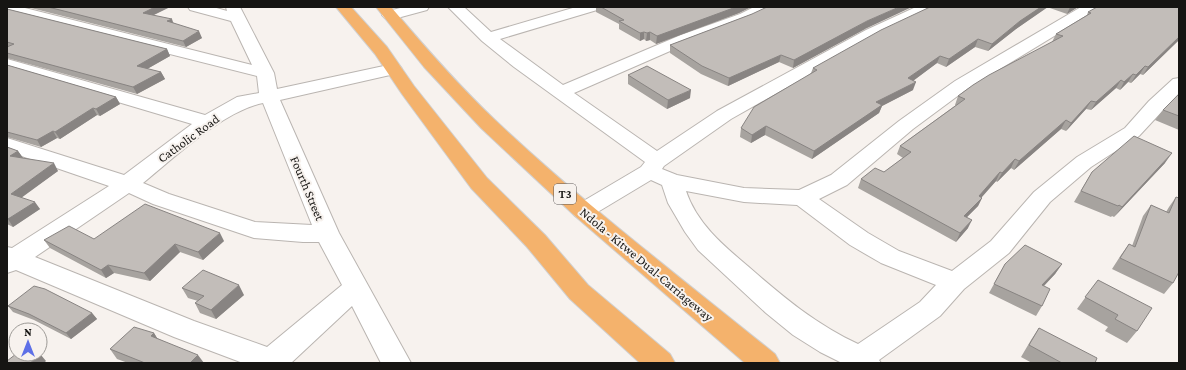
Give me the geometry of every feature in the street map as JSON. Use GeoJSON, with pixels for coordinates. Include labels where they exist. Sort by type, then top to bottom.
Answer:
{"type":"FeatureCollection","features":[{"type":"Feature","properties":{"kind":"highway"},"geometry":{"type":"LineString","coordinates":[[343,7],[381,51],[479,183],[536,241],[579,292],[660,363]]}},
{"type":"Feature","properties":{"kind":"highway","name":"Ndola - Kitwe Dual-Carriageway"},"geometry":{"type":"LineString","coordinates":[[386,11],[430,63],[488,124],[583,211],[765,363]]}},
{"type":"Feature","properties":{"kind":"street"},"geometry":{"type":"LineString","coordinates":[[195,7],[235,12]]}},
{"type":"Feature","properties":{"kind":"street"},"geometry":{"type":"LineString","coordinates":[[386,11],[422,7]]}},
{"type":"Feature","properties":{"kind":"street"},"geometry":{"type":"LineString","coordinates":[[455,7],[488,38],[520,63],[562,92],[672,181],[744,194],[802,198],[839,180],[906,125],[961,85],[1092,7]]}},
{"type":"Feature","properties":{"kind":"street"},"geometry":{"type":"LineString","coordinates":[[488,38],[592,7]]}},
{"type":"Feature","properties":{"kind":"street"},"geometry":{"type":"LineString","coordinates":[[562,92],[687,38],[745,17],[766,7]]}},
{"type":"Feature","properties":{"kind":"street"},"geometry":{"type":"LineString","coordinates":[[583,211],[653,166],[724,115],[872,33],[928,7]]}},
{"type":"Feature","properties":{"kind":"street"},"geometry":{"type":"LineString","coordinates":[[7,8],[265,73]]}},
{"type":"Feature","properties":{"kind":"street","name":"Fourth Street"},"geometry":{"type":"LineString","coordinates":[[235,12],[265,73],[269,96],[328,233],[396,363]]}},
{"type":"Feature","properties":{"kind":"street"},"geometry":{"type":"LineString","coordinates":[[7,64],[207,122]]}},
{"type":"Feature","properties":{"kind":"street","name":"Catholic Road"},"geometry":{"type":"LineString","coordinates":[[9,260],[127,184],[207,122],[244,101],[298,91],[393,69]]}},
{"type":"Feature","properties":{"kind":"street"},"geometry":{"type":"LineString","coordinates":[[672,181],[679,203],[706,244],[775,306],[803,327],[830,344],[865,361],[865,354],[930,309],[955,282],[1000,247],[1042,197],[1084,162],[1132,132],[1156,105],[1179,83]]}},
{"type":"Feature","properties":{"kind":"street"},"geometry":{"type":"LineString","coordinates":[[7,144],[127,184],[160,199],[254,230],[304,234],[328,233]]}},
{"type":"Feature","properties":{"kind":"street"},"geometry":{"type":"LineString","coordinates":[[802,198],[859,239],[890,257],[955,282]]}},
{"type":"Feature","properties":{"kind":"street"},"geometry":{"type":"LineString","coordinates":[[9,260],[184,329],[274,362],[356,288]]}},
{"type":"Feature","properties":{"kind":"building"},"geometry":{"type":"Polygon","coordinates":[[[48,7],[155,7],[143,13],[172,19],[167,21],[199,31],[183,41],[48,7]]]}},
{"type":"Feature","properties":{"kind":"building"},"geometry":{"type":"Polygon","coordinates":[[[601,7],[736,7],[657,36],[650,32],[640,33],[619,21],[624,20],[601,7]]]}},
{"type":"Feature","properties":{"kind":"building"},"geometry":{"type":"Polygon","coordinates":[[[767,7],[899,7],[867,21],[794,60],[781,55],[729,78],[702,66],[670,45],[767,7]]]}},
{"type":"Feature","properties":{"kind":"building"},"geometry":{"type":"Polygon","coordinates":[[[930,7],[1041,7],[1020,21],[992,44],[978,39],[949,59],[940,56],[908,78],[916,82],[876,102],[882,105],[814,151],[766,126],[752,135],[741,128],[754,107],[817,70],[813,68],[881,30],[930,7]]]}},
{"type":"Feature","properties":{"kind":"building"},"geometry":{"type":"Polygon","coordinates":[[[1097,7],[1179,7],[1179,37],[1148,67],[1145,66],[1136,75],[1133,74],[1124,82],[1121,80],[1096,102],[1091,101],[1071,123],[1066,120],[1019,161],[1015,159],[1002,173],[1000,172],[979,196],[982,198],[964,216],[972,220],[960,233],[861,179],[875,168],[884,172],[911,152],[900,146],[965,99],[958,96],[973,85],[1063,36],[1056,34],[1091,13],[1088,12],[1097,7]]]}},
{"type":"Feature","properties":{"kind":"building"},"geometry":{"type":"Polygon","coordinates":[[[7,9],[167,49],[137,66],[161,72],[133,87],[7,53],[7,47],[14,44],[7,42],[7,9]]]}},
{"type":"Feature","properties":{"kind":"building"},"geometry":{"type":"Polygon","coordinates":[[[7,65],[116,97],[96,109],[93,108],[55,132],[53,131],[37,140],[7,132],[7,65]]]}},
{"type":"Feature","properties":{"kind":"building"},"geometry":{"type":"Polygon","coordinates":[[[647,66],[691,90],[668,100],[628,75],[647,66]]]}},
{"type":"Feature","properties":{"kind":"building"},"geometry":{"type":"Polygon","coordinates":[[[1179,94],[1179,116],[1163,110],[1179,94]]]}},
{"type":"Feature","properties":{"kind":"building"},"geometry":{"type":"Polygon","coordinates":[[[1134,136],[1172,153],[1122,207],[1081,191],[1092,172],[1134,136]]]}},
{"type":"Feature","properties":{"kind":"building"},"geometry":{"type":"Polygon","coordinates":[[[7,147],[18,151],[10,156],[54,163],[11,194],[35,202],[8,219],[7,219],[7,147]]]}},
{"type":"Feature","properties":{"kind":"building"},"geometry":{"type":"Polygon","coordinates":[[[1176,197],[1179,198],[1179,272],[1173,283],[1120,258],[1129,244],[1135,247],[1151,205],[1169,213],[1176,197]]]}},
{"type":"Feature","properties":{"kind":"building"},"geometry":{"type":"Polygon","coordinates":[[[145,204],[220,233],[198,252],[175,244],[144,273],[108,265],[101,270],[44,240],[69,226],[94,239],[145,204]]]}},
{"type":"Feature","properties":{"kind":"building"},"geometry":{"type":"Polygon","coordinates":[[[1025,245],[1062,264],[1042,285],[1050,289],[1042,306],[994,284],[1005,264],[1025,245]]]}},
{"type":"Feature","properties":{"kind":"building"},"geometry":{"type":"Polygon","coordinates":[[[203,270],[239,285],[211,310],[195,303],[204,296],[182,288],[203,270]]]}},
{"type":"Feature","properties":{"kind":"building"},"geometry":{"type":"Polygon","coordinates":[[[1098,280],[1152,308],[1137,331],[1115,319],[1118,315],[1085,297],[1098,280]]]}},
{"type":"Feature","properties":{"kind":"building"},"geometry":{"type":"Polygon","coordinates":[[[34,286],[45,289],[92,313],[66,333],[48,324],[48,322],[45,322],[8,306],[34,286]]]}},
{"type":"Feature","properties":{"kind":"building"},"geometry":{"type":"Polygon","coordinates":[[[134,327],[154,333],[151,336],[198,355],[190,363],[145,363],[110,349],[134,327]]]}},
{"type":"Feature","properties":{"kind":"building"},"geometry":{"type":"Polygon","coordinates":[[[1039,328],[1097,358],[1095,363],[1062,363],[1029,345],[1039,328]]]}},
{"type":"Feature","properties":{"kind":"building"},"geometry":{"type":"Polygon","coordinates":[[[8,360],[8,362],[31,362],[7,363],[8,360]]]}}]}
